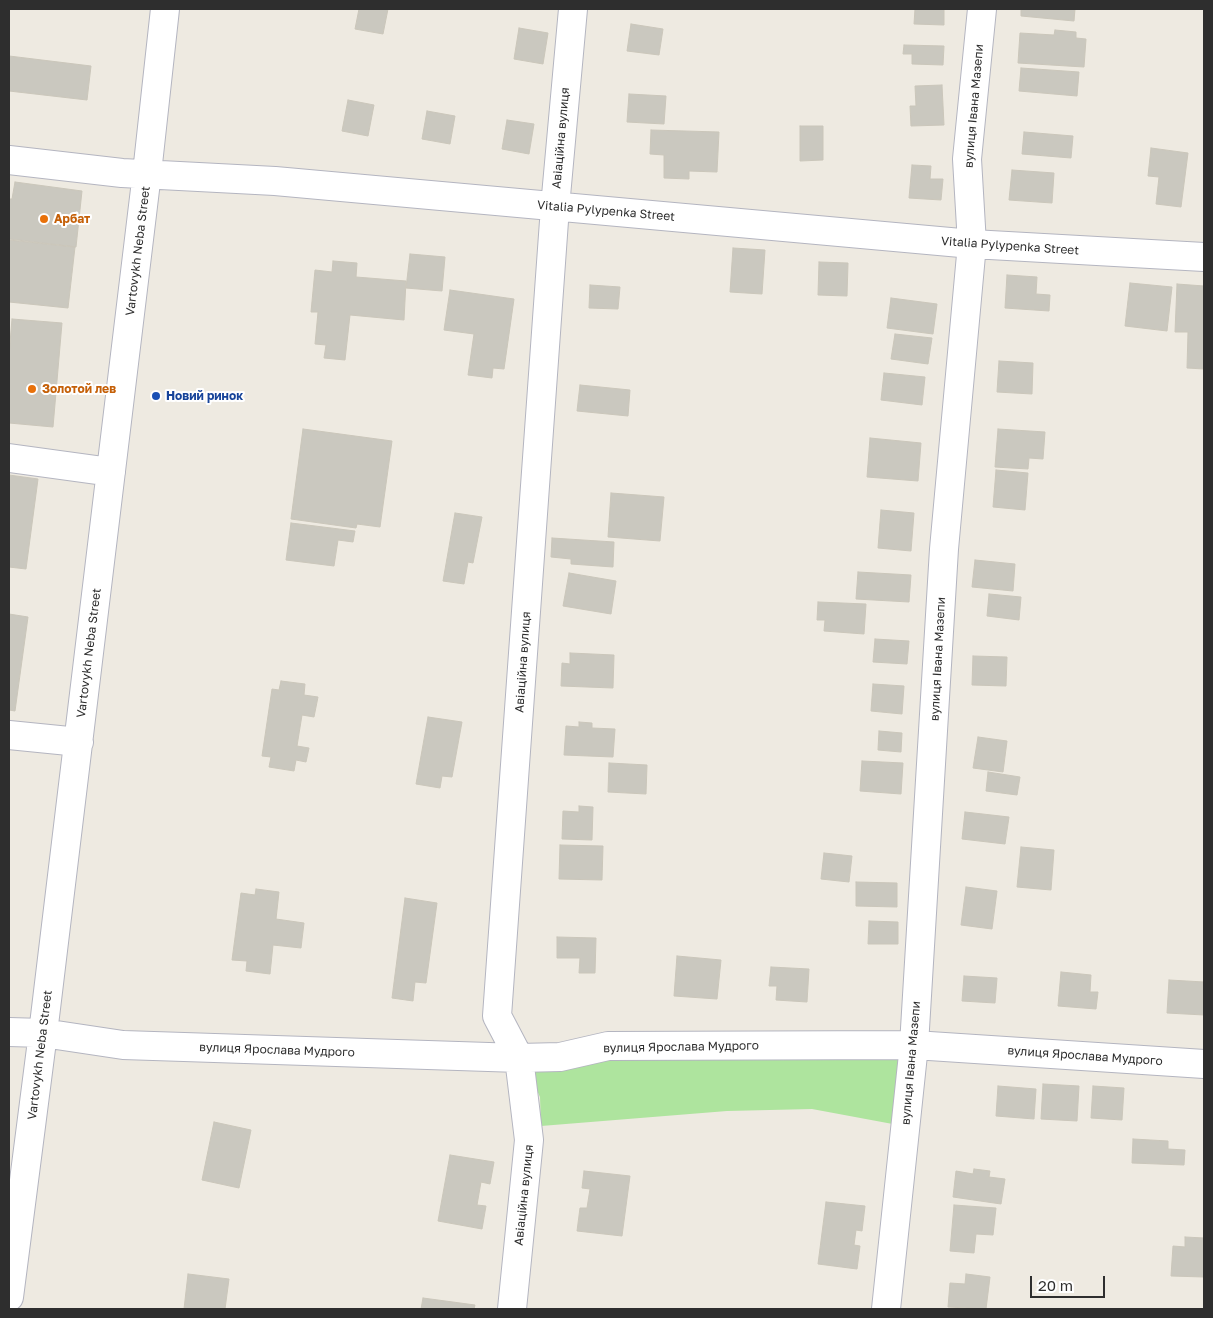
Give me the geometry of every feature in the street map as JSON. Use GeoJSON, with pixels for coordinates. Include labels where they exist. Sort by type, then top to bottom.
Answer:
{"type":"FeatureCollection","features":[{"type":"Feature","properties":{"kind":"street","name":"Vartovykh Neba Street"},"geometry":{"type":"LineString","coordinates":[[9,1297],[79,742],[165,9]]}},
{"type":"Feature","properties":{"kind":"street","name":"Авіаційна вулиця"},"geometry":{"type":"LineString","coordinates":[[512,1309],[529,1140],[519,1058],[497,1016],[555,207],[573,9]]}},
{"type":"Feature","properties":{"kind":"street","name":"вулиця Івана Мазепи"},"geometry":{"type":"LineString","coordinates":[[886,1309],[914,1045],[944,549],[972,244],[968,159],[982,9]]}},
{"type":"Feature","properties":{"kind":"street","name":"Vitalia Pylypenka Street"},"geometry":{"type":"LineString","coordinates":[[9,160],[122,173],[275,181],[972,244],[1204,257]]}},
{"type":"Feature","properties":{"kind":"street"},"geometry":{"type":"LineString","coordinates":[[9,458],[111,472]]}},
{"type":"Feature","properties":{"kind":"street"},"geometry":{"type":"LineString","coordinates":[[9,735],[79,742]]}},
{"type":"Feature","properties":{"kind":"street","name":"вулиця Ярослава Мудрого"},"geometry":{"type":"LineString","coordinates":[[9,1032],[43,1033],[123,1045],[519,1058],[560,1057],[608,1046],[914,1045],[1204,1064]]}},
{"type":"Feature","properties":{"kind":"green space"},"geometry":{"type":"Polygon","coordinates":[[[907,1053],[898,1125],[812,1109],[727,1111],[541,1126],[540,1097],[527,1069],[609,1055],[907,1053]]]}},
{"type":"Feature","properties":{"kind":"building"},"geometry":{"type":"Polygon","coordinates":[[[359,9],[388,9],[383,34],[355,29],[359,9]]]}},
{"type":"Feature","properties":{"kind":"building"},"geometry":{"type":"Polygon","coordinates":[[[915,9],[944,9],[944,25],[914,24],[915,9]]]}},
{"type":"Feature","properties":{"kind":"building"},"geometry":{"type":"Polygon","coordinates":[[[1021,9],[1075,9],[1074,21],[1021,16],[1021,9]]]}},
{"type":"Feature","properties":{"kind":"building"},"geometry":{"type":"Polygon","coordinates":[[[631,24],[663,29],[659,55],[627,51],[631,24]]]}},
{"type":"Feature","properties":{"kind":"building"},"geometry":{"type":"Polygon","coordinates":[[[519,28],[548,33],[543,64],[514,59],[519,28]]]}},
{"type":"Feature","properties":{"kind":"building"},"geometry":{"type":"Polygon","coordinates":[[[1055,30],[1076,32],[1076,38],[1086,39],[1084,67],[1018,63],[1020,33],[1054,35],[1055,30]]]}},
{"type":"Feature","properties":{"kind":"building"},"geometry":{"type":"Polygon","coordinates":[[[904,45],[944,46],[943,65],[912,64],[912,54],[903,54],[904,45]]]}},
{"type":"Feature","properties":{"kind":"building"},"geometry":{"type":"Polygon","coordinates":[[[9,56],[91,66],[87,100],[9,91],[9,56]]]}},
{"type":"Feature","properties":{"kind":"building"},"geometry":{"type":"Polygon","coordinates":[[[1021,68],[1079,72],[1077,96],[1019,91],[1021,68]]]}},
{"type":"Feature","properties":{"kind":"building"},"geometry":{"type":"Polygon","coordinates":[[[942,85],[944,125],[911,126],[910,106],[916,106],[915,86],[942,85]]]}},
{"type":"Feature","properties":{"kind":"building"},"geometry":{"type":"Polygon","coordinates":[[[629,94],[666,96],[664,124],[627,122],[629,94]]]}},
{"type":"Feature","properties":{"kind":"building"},"geometry":{"type":"Polygon","coordinates":[[[348,100],[374,105],[368,136],[342,131],[348,100]]]}},
{"type":"Feature","properties":{"kind":"building"},"geometry":{"type":"Polygon","coordinates":[[[427,111],[455,116],[450,144],[422,139],[427,111]]]}},
{"type":"Feature","properties":{"kind":"building"},"geometry":{"type":"Polygon","coordinates":[[[507,120],[534,124],[529,154],[502,149],[507,120]]]}},
{"type":"Feature","properties":{"kind":"building"},"geometry":{"type":"Polygon","coordinates":[[[800,126],[823,126],[823,160],[800,161],[800,126]]]}},
{"type":"Feature","properties":{"kind":"building"},"geometry":{"type":"Polygon","coordinates":[[[651,130],[719,132],[717,172],[689,171],[689,179],[664,178],[664,155],[650,154],[651,130]]]}},
{"type":"Feature","properties":{"kind":"building"},"geometry":{"type":"Polygon","coordinates":[[[1024,132],[1073,136],[1071,158],[1022,154],[1024,132]]]}},
{"type":"Feature","properties":{"kind":"building"},"geometry":{"type":"Polygon","coordinates":[[[1151,148],[1188,153],[1181,207],[1156,204],[1159,177],[1148,176],[1151,148]]]}},
{"type":"Feature","properties":{"kind":"building"},"geometry":{"type":"Polygon","coordinates":[[[912,165],[931,166],[930,179],[943,179],[941,200],[909,198],[912,165]]]}},
{"type":"Feature","properties":{"kind":"building"},"geometry":{"type":"Polygon","coordinates":[[[1012,170],[1054,173],[1052,203],[1009,200],[1012,170]]]}},
{"type":"Feature","properties":{"kind":"building","name":"Арбат"},"geometry":{"type":"Polygon","coordinates":[[[15,182],[82,191],[76,247],[9,239],[9,199],[12,199],[15,182]]]}},
{"type":"Feature","properties":{"kind":"building"},"geometry":{"type":"Polygon","coordinates":[[[9,240],[75,247],[68,308],[9,302],[9,240]]]}},
{"type":"Feature","properties":{"kind":"building"},"geometry":{"type":"Polygon","coordinates":[[[733,248],[765,250],[762,294],[730,292],[733,248]]]}},
{"type":"Feature","properties":{"kind":"building"},"geometry":{"type":"Polygon","coordinates":[[[410,254],[445,257],[442,291],[406,288],[410,254]]]}},
{"type":"Feature","properties":{"kind":"building"},"geometry":{"type":"Polygon","coordinates":[[[333,261],[357,263],[356,277],[406,281],[404,320],[350,315],[345,360],[324,358],[326,345],[315,344],[318,312],[311,312],[315,270],[332,272],[333,261]]]}},
{"type":"Feature","properties":{"kind":"building"},"geometry":{"type":"Polygon","coordinates":[[[819,262],[848,263],[847,296],[818,295],[819,262]]]}},
{"type":"Feature","properties":{"kind":"building"},"geometry":{"type":"Polygon","coordinates":[[[1007,275],[1037,277],[1036,294],[1050,295],[1049,311],[1005,308],[1007,275]]]}},
{"type":"Feature","properties":{"kind":"building"},"geometry":{"type":"Polygon","coordinates":[[[1130,283],[1172,287],[1167,331],[1125,326],[1130,283]]]}},
{"type":"Feature","properties":{"kind":"building"},"geometry":{"type":"Polygon","coordinates":[[[1177,284],[1204,286],[1204,369],[1187,368],[1188,332],[1175,332],[1177,284]]]}},
{"type":"Feature","properties":{"kind":"building"},"geometry":{"type":"Polygon","coordinates":[[[590,285],[620,287],[618,309],[589,308],[590,285]]]}},
{"type":"Feature","properties":{"kind":"building"},"geometry":{"type":"Polygon","coordinates":[[[450,290],[514,299],[504,369],[493,368],[492,378],[468,375],[474,334],[444,330],[450,290]]]}},
{"type":"Feature","properties":{"kind":"building"},"geometry":{"type":"Polygon","coordinates":[[[891,298],[937,304],[933,334],[887,328],[891,298]]]}},
{"type":"Feature","properties":{"kind":"building","name":"Золотой лев"},"geometry":{"type":"Polygon","coordinates":[[[12,319],[62,323],[53,427],[9,423],[9,355],[12,319]]]}},
{"type":"Feature","properties":{"kind":"building"},"geometry":{"type":"Polygon","coordinates":[[[895,334],[932,338],[928,364],[891,359],[895,334]]]}},
{"type":"Feature","properties":{"kind":"building"},"geometry":{"type":"Polygon","coordinates":[[[999,361],[1033,363],[1032,394],[997,392],[999,361]]]}},
{"type":"Feature","properties":{"kind":"building"},"geometry":{"type":"Polygon","coordinates":[[[884,373],[925,377],[922,405],[881,400],[884,373]]]}},
{"type":"Feature","properties":{"kind":"building"},"geometry":{"type":"Polygon","coordinates":[[[580,385],[630,390],[628,416],[577,411],[580,385]]]}},
{"type":"Feature","properties":{"kind":"building"},"geometry":{"type":"Polygon","coordinates":[[[303,429],[392,441],[380,527],[357,524],[356,528],[291,519],[303,429]]]}},
{"type":"Feature","properties":{"kind":"building"},"geometry":{"type":"Polygon","coordinates":[[[998,429],[1045,432],[1043,459],[1029,458],[1028,469],[995,467],[998,429]]]}},
{"type":"Feature","properties":{"kind":"building"},"geometry":{"type":"Polygon","coordinates":[[[870,438],[921,443],[918,481],[867,477],[870,438]]]}},
{"type":"Feature","properties":{"kind":"building"},"geometry":{"type":"Polygon","coordinates":[[[996,470],[1028,473],[1025,510],[993,507],[996,470]]]}},
{"type":"Feature","properties":{"kind":"building"},"geometry":{"type":"Polygon","coordinates":[[[9,475],[38,479],[26,569],[9,567],[9,475]]]}},
{"type":"Feature","properties":{"kind":"building"},"geometry":{"type":"Polygon","coordinates":[[[611,493],[664,497],[660,541],[608,537],[611,493]]]}},
{"type":"Feature","properties":{"kind":"building"},"geometry":{"type":"Polygon","coordinates":[[[881,510],[914,513],[911,551],[878,548],[881,510]]]}},
{"type":"Feature","properties":{"kind":"building"},"geometry":{"type":"Polygon","coordinates":[[[455,513],[482,517],[473,563],[468,562],[464,584],[443,581],[455,513]]]}},
{"type":"Feature","properties":{"kind":"building"},"geometry":{"type":"Polygon","coordinates":[[[291,523],[355,531],[353,542],[338,540],[334,566],[286,560],[291,523]]]}},
{"type":"Feature","properties":{"kind":"building"},"geometry":{"type":"Polygon","coordinates":[[[552,538],[614,542],[613,567],[571,564],[571,559],[551,557],[552,538]]]}},
{"type":"Feature","properties":{"kind":"building"},"geometry":{"type":"Polygon","coordinates":[[[975,560],[1015,564],[1013,591],[972,587],[975,560]]]}},
{"type":"Feature","properties":{"kind":"building"},"geometry":{"type":"Polygon","coordinates":[[[858,572],[911,575],[909,602],[856,599],[858,572]]]}},
{"type":"Feature","properties":{"kind":"building"},"geometry":{"type":"Polygon","coordinates":[[[569,573],[616,581],[611,614],[563,606],[569,573]]]}},
{"type":"Feature","properties":{"kind":"building"},"geometry":{"type":"Polygon","coordinates":[[[989,594],[1021,597],[1019,620],[987,616],[989,594]]]}},
{"type":"Feature","properties":{"kind":"building"},"geometry":{"type":"Polygon","coordinates":[[[818,602],[866,604],[864,634],[824,631],[825,620],[817,620],[818,602]]]}},
{"type":"Feature","properties":{"kind":"building"},"geometry":{"type":"Polygon","coordinates":[[[9,614],[28,617],[15,711],[9,710],[9,614]]]}},
{"type":"Feature","properties":{"kind":"building"},"geometry":{"type":"Polygon","coordinates":[[[875,639],[909,641],[907,664],[873,662],[875,639]]]}},
{"type":"Feature","properties":{"kind":"building"},"geometry":{"type":"Polygon","coordinates":[[[570,653],[614,655],[613,688],[561,686],[562,663],[570,664],[570,653]]]}},
{"type":"Feature","properties":{"kind":"building"},"geometry":{"type":"Polygon","coordinates":[[[973,656],[1007,657],[1006,686],[972,685],[973,656]]]}},
{"type":"Feature","properties":{"kind":"building"},"geometry":{"type":"Polygon","coordinates":[[[281,681],[305,684],[304,695],[318,697],[314,717],[302,715],[297,746],[309,748],[306,762],[296,760],[294,771],[269,767],[271,757],[262,756],[272,689],[279,690],[281,681]]]}},
{"type":"Feature","properties":{"kind":"building"},"geometry":{"type":"Polygon","coordinates":[[[873,684],[904,686],[902,714],[871,711],[873,684]]]}},
{"type":"Feature","properties":{"kind":"building"},"geometry":{"type":"Polygon","coordinates":[[[428,717],[462,722],[452,777],[442,776],[440,788],[416,784],[428,717]]]}},
{"type":"Feature","properties":{"kind":"building"},"geometry":{"type":"Polygon","coordinates":[[[579,722],[592,723],[592,728],[615,729],[613,757],[564,755],[566,726],[579,727],[579,722]]]}},
{"type":"Feature","properties":{"kind":"building"},"geometry":{"type":"Polygon","coordinates":[[[879,731],[902,733],[901,752],[878,750],[879,731]]]}},
{"type":"Feature","properties":{"kind":"building"},"geometry":{"type":"Polygon","coordinates":[[[978,737],[1007,741],[1003,772],[973,768],[978,737]]]}},
{"type":"Feature","properties":{"kind":"building"},"geometry":{"type":"Polygon","coordinates":[[[862,761],[903,763],[901,794],[860,791],[862,761]]]}},
{"type":"Feature","properties":{"kind":"building"},"geometry":{"type":"Polygon","coordinates":[[[609,763],[647,765],[646,794],[608,792],[609,763]]]}},
{"type":"Feature","properties":{"kind":"building"},"geometry":{"type":"Polygon","coordinates":[[[988,772],[1020,777],[1017,795],[986,791],[988,772]]]}},
{"type":"Feature","properties":{"kind":"building"},"geometry":{"type":"Polygon","coordinates":[[[579,806],[593,807],[592,840],[562,839],[563,811],[579,812],[579,806]]]}},
{"type":"Feature","properties":{"kind":"building"},"geometry":{"type":"Polygon","coordinates":[[[965,812],[1009,817],[1005,844],[962,839],[965,812]]]}},
{"type":"Feature","properties":{"kind":"building"},"geometry":{"type":"Polygon","coordinates":[[[560,845],[603,846],[602,880],[559,879],[560,845]]]}},
{"type":"Feature","properties":{"kind":"building"},"geometry":{"type":"Polygon","coordinates":[[[1021,847],[1054,850],[1051,890],[1017,887],[1021,847]]]}},
{"type":"Feature","properties":{"kind":"building"},"geometry":{"type":"Polygon","coordinates":[[[824,853],[852,856],[849,882],[821,879],[824,853]]]}},
{"type":"Feature","properties":{"kind":"building"},"geometry":{"type":"Polygon","coordinates":[[[856,882],[897,883],[897,907],[856,906],[856,882]]]}},
{"type":"Feature","properties":{"kind":"building"},"geometry":{"type":"Polygon","coordinates":[[[966,887],[997,891],[992,929],[961,925],[966,887]]]}},
{"type":"Feature","properties":{"kind":"building"},"geometry":{"type":"Polygon","coordinates":[[[256,889],[279,892],[276,919],[304,923],[301,948],[273,945],[270,974],[246,971],[247,961],[232,960],[241,893],[255,895],[256,889]]]}},
{"type":"Feature","properties":{"kind":"building"},"geometry":{"type":"Polygon","coordinates":[[[405,898],[437,903],[426,983],[415,982],[413,1001],[392,998],[405,898]]]}},
{"type":"Feature","properties":{"kind":"building"},"geometry":{"type":"Polygon","coordinates":[[[869,921],[898,922],[898,944],[868,944],[869,921]]]}},
{"type":"Feature","properties":{"kind":"building"},"geometry":{"type":"Polygon","coordinates":[[[557,937],[596,938],[595,973],[579,973],[580,958],[557,958],[557,937]]]}},
{"type":"Feature","properties":{"kind":"building"},"geometry":{"type":"Polygon","coordinates":[[[677,956],[721,960],[717,999],[674,996],[677,956]]]}},
{"type":"Feature","properties":{"kind":"building"},"geometry":{"type":"Polygon","coordinates":[[[771,967],[809,969],[807,1002],[776,1000],[777,986],[769,986],[771,967]]]}},
{"type":"Feature","properties":{"kind":"building"},"geometry":{"type":"Polygon","coordinates":[[[1061,972],[1091,975],[1090,992],[1098,992],[1096,1009],[1058,1006],[1061,972]]]}},
{"type":"Feature","properties":{"kind":"building"},"geometry":{"type":"Polygon","coordinates":[[[964,976],[997,978],[995,1003],[962,1001],[964,976]]]}},
{"type":"Feature","properties":{"kind":"building"},"geometry":{"type":"Polygon","coordinates":[[[1169,980],[1204,982],[1204,1015],[1167,1013],[1169,980]]]}},
{"type":"Feature","properties":{"kind":"building"},"geometry":{"type":"Polygon","coordinates":[[[1043,1084],[1079,1086],[1077,1121],[1041,1119],[1043,1084]]]}},
{"type":"Feature","properties":{"kind":"building"},"geometry":{"type":"Polygon","coordinates":[[[998,1086],[1036,1089],[1034,1119],[996,1116],[998,1086]]]}},
{"type":"Feature","properties":{"kind":"building"},"geometry":{"type":"Polygon","coordinates":[[[1093,1086],[1124,1088],[1122,1120],[1091,1118],[1093,1086]]]}},
{"type":"Feature","properties":{"kind":"building"},"geometry":{"type":"Polygon","coordinates":[[[214,1122],[251,1130],[239,1188],[202,1180],[214,1122]]]}},
{"type":"Feature","properties":{"kind":"building"},"geometry":{"type":"Polygon","coordinates":[[[1133,1139],[1168,1141],[1168,1149],[1185,1150],[1184,1165],[1132,1163],[1133,1139]]]}},
{"type":"Feature","properties":{"kind":"building"},"geometry":{"type":"Polygon","coordinates":[[[450,1155],[494,1162],[490,1184],[481,1182],[477,1205],[486,1206],[482,1229],[438,1221],[450,1155]]]}},
{"type":"Feature","properties":{"kind":"building"},"geometry":{"type":"Polygon","coordinates":[[[974,1169],[990,1171],[989,1177],[1005,1179],[1001,1204],[953,1197],[956,1171],[973,1174],[974,1169]]]}},
{"type":"Feature","properties":{"kind":"building"},"geometry":{"type":"Polygon","coordinates":[[[584,1171],[630,1176],[622,1236],[577,1231],[580,1208],[587,1208],[590,1189],[582,1188],[584,1171]]]}},
{"type":"Feature","properties":{"kind":"building"},"geometry":{"type":"Polygon","coordinates":[[[826,1202],[865,1206],[862,1231],[856,1230],[854,1245],[860,1246],[857,1269],[818,1264],[826,1202]]]}},
{"type":"Feature","properties":{"kind":"building"},"geometry":{"type":"Polygon","coordinates":[[[954,1205],[996,1208],[993,1235],[976,1234],[974,1253],[950,1251],[954,1205]]]}},
{"type":"Feature","properties":{"kind":"building"},"geometry":{"type":"Polygon","coordinates":[[[1185,1237],[1204,1238],[1204,1277],[1171,1276],[1173,1246],[1185,1247],[1185,1237]]]}},
{"type":"Feature","properties":{"kind":"building"},"geometry":{"type":"Polygon","coordinates":[[[188,1274],[229,1279],[225,1309],[184,1309],[188,1274]]]}},
{"type":"Feature","properties":{"kind":"building"},"geometry":{"type":"Polygon","coordinates":[[[966,1274],[990,1277],[986,1309],[948,1307],[950,1283],[965,1284],[966,1274]]]}},
{"type":"Feature","properties":{"kind":"building"},"geometry":{"type":"Polygon","coordinates":[[[423,1298],[475,1305],[474,1309],[421,1309],[423,1298]]]}},
{"type":"Feature","properties":{"kind":"place","name":"Арбат"},"geometry":{"type":"Point","coordinates":[44,219]}},
{"type":"Feature","properties":{"kind":"place","name":"Золотой лев"},"geometry":{"type":"Point","coordinates":[32,389]}},
{"type":"Feature","properties":{"kind":"place","name":"Новий ринок"},"geometry":{"type":"Point","coordinates":[156,396]}}]}
